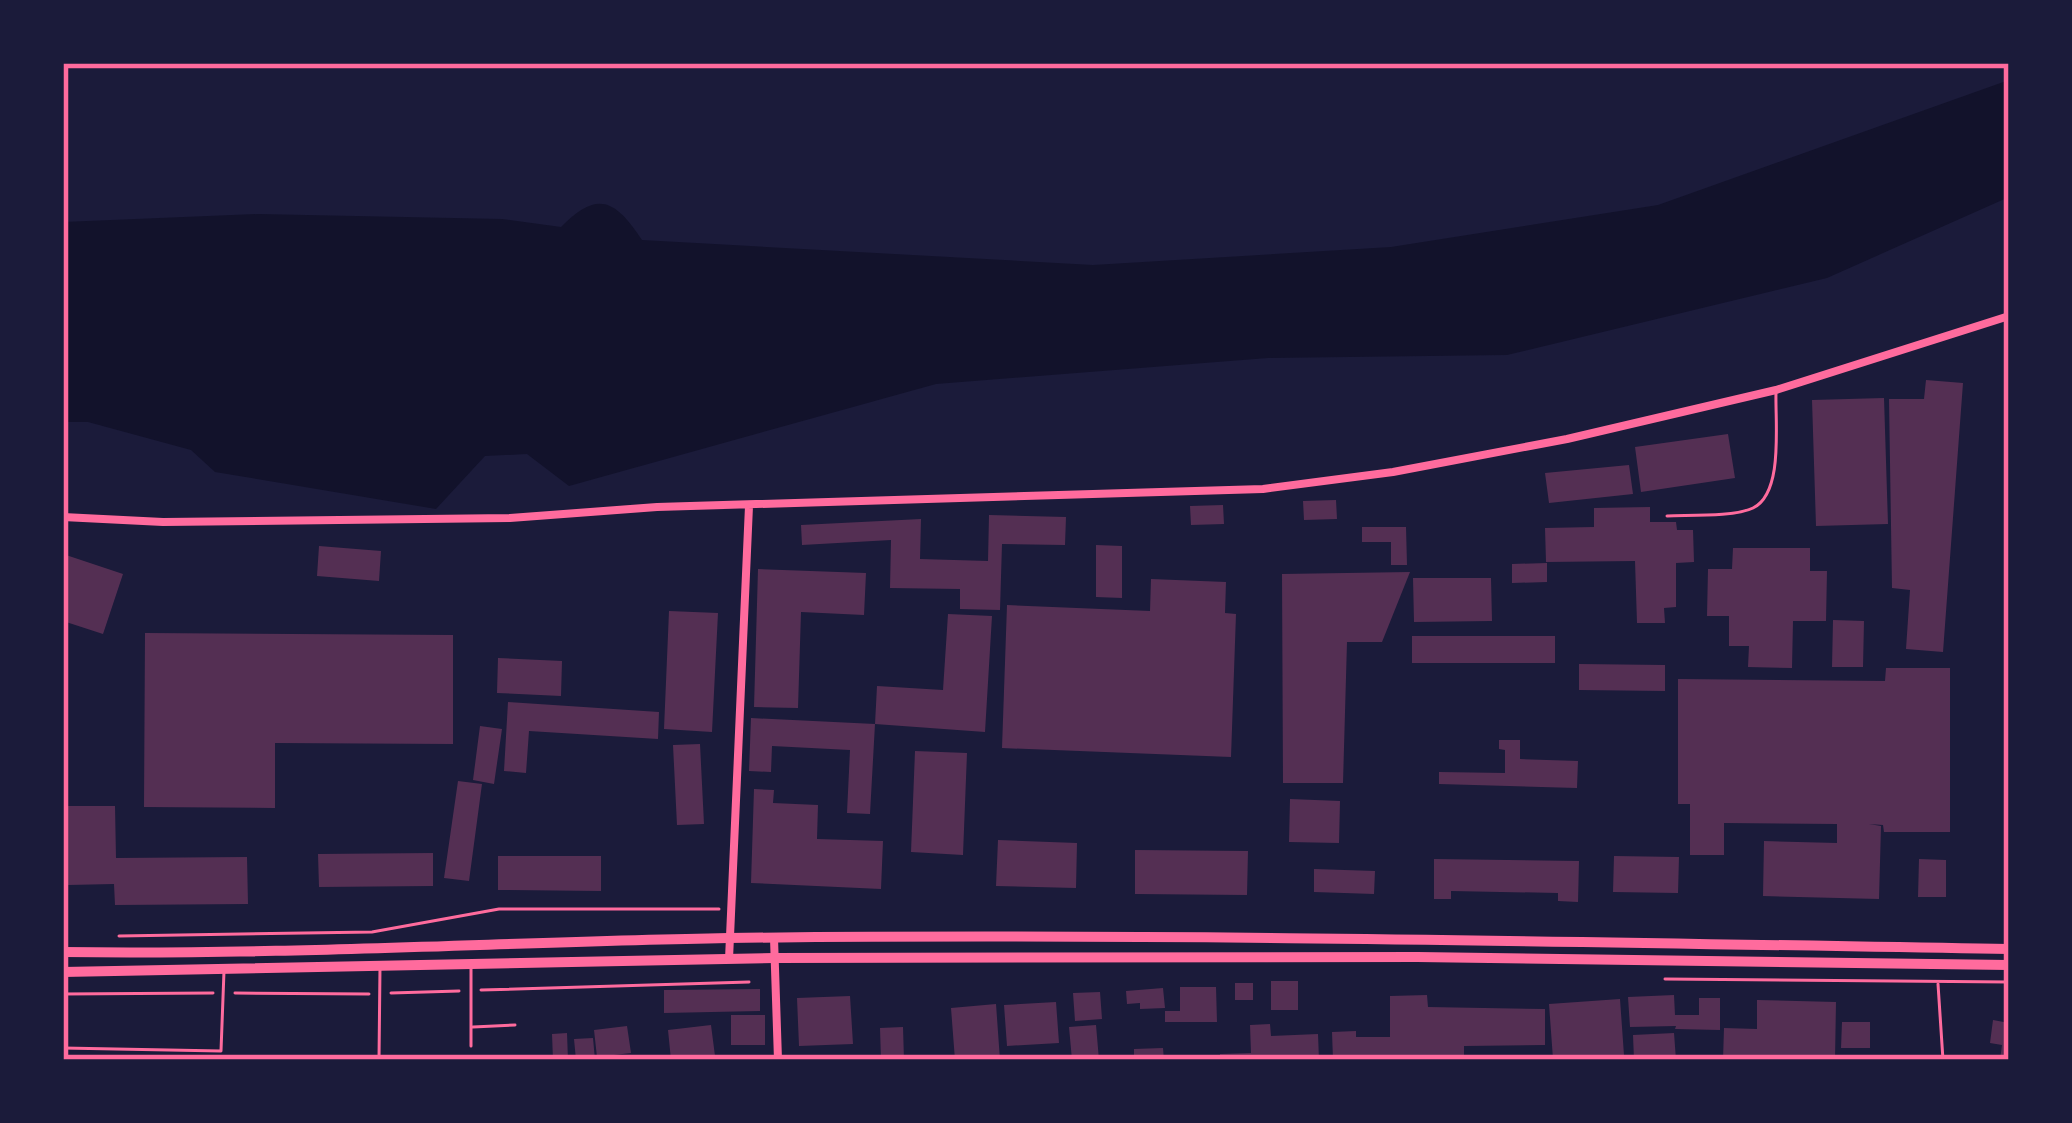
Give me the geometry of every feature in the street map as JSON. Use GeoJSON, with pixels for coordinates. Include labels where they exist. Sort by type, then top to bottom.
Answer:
{"type":"FeatureCollection","features":[{"type":"Feature","properties":{"kind":"main road"},"geometry":{"type":"LineString","coordinates":[[63,952],[211,954],[729,938],[1411,939],[2009,949]]}},
{"type":"Feature","properties":{"kind":"main road"},"geometry":{"type":"LineString","coordinates":[[63,972],[729,958],[1417,957],[2009,965]]}},
{"type":"Feature","properties":{"kind":"street"},"geometry":{"type":"LineString","coordinates":[[63,517],[163,522],[510,518],[657,507],[1263,489],[1524,448],[1776,390],[2009,316]]}},
{"type":"Feature","properties":{"kind":"street"},"geometry":{"type":"LineString","coordinates":[[729,958],[749,506]]}},
{"type":"Feature","properties":{"kind":"street"},"geometry":{"type":"LineString","coordinates":[[774,938],[778,1060]]}},
{"type":"Feature","properties":{"kind":"lane"},"geometry":{"type":"LineString","coordinates":[[1667,516],[1750,511],[1768,497],[1774,479],[1776,390]]}},
{"type":"Feature","properties":{"kind":"lane"},"geometry":{"type":"LineString","coordinates":[[471,964],[471,1046]]}},
{"type":"Feature","properties":{"kind":"lane"},"geometry":{"type":"LineString","coordinates":[[379,1060],[380,965]]}},
{"type":"Feature","properties":{"kind":"lane"},"geometry":{"type":"LineString","coordinates":[[220,1060],[224,971]]}},
{"type":"Feature","properties":{"kind":"lane"},"geometry":{"type":"LineString","coordinates":[[471,1027],[514,1025]]}},
{"type":"Feature","properties":{"kind":"lane"},"geometry":{"type":"LineString","coordinates":[[63,1048],[221,1051]]}},
{"type":"Feature","properties":{"kind":"path"},"geometry":{"type":"LineString","coordinates":[[105,937],[373,932],[499,909],[731,909]]}},
{"type":"Feature","properties":{"kind":"path"},"geometry":{"type":"LineString","coordinates":[[1665,979],[2009,982]]}},
{"type":"Feature","properties":{"kind":"path"},"geometry":{"type":"LineString","coordinates":[[63,994],[380,993],[749,982]]}},
{"type":"Feature","properties":{"kind":"path"},"geometry":{"type":"LineString","coordinates":[[1938,982],[1943,1060]]}},
{"type":"Feature","properties":{"kind":"shaded area"},"geometry":{"type":"Polygon","coordinates":[[[2009,80],[2009,197],[1827,278],[1507,355],[1268,358],[936,384],[569,486],[527,454],[485,456],[436,509],[215,472],[191,450],[88,422],[63,422],[63,222],[258,214],[502,219],[561,227],[585,208],[605,204],[623,215],[642,240],[1093,265],[1391,247],[1658,205],[2009,80]]]}},
{"type":"Feature","properties":{"kind":"building"},"geometry":{"type":"Polygon","coordinates":[[[1926,380],[1963,383],[1943,652],[1906,649],[1910,590],[1892,588],[1889,399],[1924,399],[1926,380]]]}},
{"type":"Feature","properties":{"kind":"building"},"geometry":{"type":"Polygon","coordinates":[[[1884,398],[1888,524],[1816,526],[1812,400],[1884,398]]]}},
{"type":"Feature","properties":{"kind":"building"},"geometry":{"type":"Polygon","coordinates":[[[1728,434],[1735,478],[1641,492],[1635,447],[1728,434]]]}},
{"type":"Feature","properties":{"kind":"building"},"geometry":{"type":"Polygon","coordinates":[[[1629,465],[1633,494],[1549,503],[1545,473],[1629,465]]]}},
{"type":"Feature","properties":{"kind":"building"},"geometry":{"type":"Polygon","coordinates":[[[1336,500],[1337,519],[1304,520],[1303,501],[1336,500]]]}},
{"type":"Feature","properties":{"kind":"building"},"geometry":{"type":"Polygon","coordinates":[[[1223,505],[1224,524],[1191,525],[1190,506],[1223,505]]]}},
{"type":"Feature","properties":{"kind":"building"},"geometry":{"type":"Polygon","coordinates":[[[1650,507],[1650,522],[1676,522],[1677,530],[1693,530],[1694,562],[1676,563],[1676,607],[1664,608],[1665,623],[1637,623],[1635,561],[1546,562],[1545,528],[1594,527],[1594,508],[1650,507]]]}},
{"type":"Feature","properties":{"kind":"building"},"geometry":{"type":"Polygon","coordinates":[[[989,515],[1066,517],[1065,545],[1002,544],[1000,610],[960,609],[960,589],[890,588],[891,540],[802,545],[801,525],[921,519],[920,559],[988,561],[989,515]]]}},
{"type":"Feature","properties":{"kind":"building"},"geometry":{"type":"Polygon","coordinates":[[[1362,527],[1406,527],[1407,565],[1391,565],[1391,542],[1362,542],[1362,527]]]}},
{"type":"Feature","properties":{"kind":"building"},"geometry":{"type":"Polygon","coordinates":[[[1096,545],[1122,546],[1122,598],[1096,597],[1096,545]]]}},
{"type":"Feature","properties":{"kind":"building"},"geometry":{"type":"Polygon","coordinates":[[[319,546],[381,551],[379,581],[317,576],[319,546]]]}},
{"type":"Feature","properties":{"kind":"building"},"geometry":{"type":"Polygon","coordinates":[[[1733,548],[1810,548],[1810,571],[1827,571],[1826,621],[1793,621],[1792,668],[1748,667],[1749,646],[1729,646],[1729,616],[1707,616],[1708,569],[1732,569],[1733,548]]]}},
{"type":"Feature","properties":{"kind":"building"},"geometry":{"type":"Polygon","coordinates":[[[63,554],[123,574],[103,634],[63,621],[63,554]]]}},
{"type":"Feature","properties":{"kind":"building"},"geometry":{"type":"Polygon","coordinates":[[[1547,563],[1547,582],[1512,583],[1512,564],[1547,563]]]}},
{"type":"Feature","properties":{"kind":"building"},"geometry":{"type":"Polygon","coordinates":[[[758,569],[866,573],[864,615],[801,612],[798,708],[754,707],[758,569]]]}},
{"type":"Feature","properties":{"kind":"building"},"geometry":{"type":"Polygon","coordinates":[[[1410,572],[1382,642],[1347,642],[1343,783],[1283,783],[1282,574],[1410,572]]]}},
{"type":"Feature","properties":{"kind":"building"},"geometry":{"type":"Polygon","coordinates":[[[1413,578],[1491,578],[1492,621],[1414,622],[1413,578]]]}},
{"type":"Feature","properties":{"kind":"building"},"geometry":{"type":"Polygon","coordinates":[[[1151,579],[1226,582],[1225,613],[1236,614],[1231,757],[1002,748],[1007,605],[1150,611],[1151,579]]]}},
{"type":"Feature","properties":{"kind":"building"},"geometry":{"type":"Polygon","coordinates":[[[669,611],[718,613],[712,732],[664,729],[669,611]]]}},
{"type":"Feature","properties":{"kind":"building"},"geometry":{"type":"Polygon","coordinates":[[[948,614],[992,616],[985,732],[875,724],[877,686],[943,690],[948,614]]]}},
{"type":"Feature","properties":{"kind":"building"},"geometry":{"type":"Polygon","coordinates":[[[1833,620],[1864,621],[1863,667],[1832,667],[1833,620]]]}},
{"type":"Feature","properties":{"kind":"building"},"geometry":{"type":"Polygon","coordinates":[[[145,633],[453,635],[453,744],[275,743],[275,808],[144,807],[145,633]]]}},
{"type":"Feature","properties":{"kind":"building"},"geometry":{"type":"Polygon","coordinates":[[[1412,636],[1555,636],[1555,663],[1412,663],[1412,636]]]}},
{"type":"Feature","properties":{"kind":"building"},"geometry":{"type":"Polygon","coordinates":[[[498,658],[562,661],[561,696],[497,693],[498,658]]]}},
{"type":"Feature","properties":{"kind":"building"},"geometry":{"type":"Polygon","coordinates":[[[1579,664],[1665,665],[1665,691],[1579,690],[1579,664]]]}},
{"type":"Feature","properties":{"kind":"building"},"geometry":{"type":"Polygon","coordinates":[[[1886,668],[1950,668],[1950,832],[1884,832],[1883,825],[1869,824],[1881,826],[1879,899],[1763,896],[1764,841],[1837,843],[1837,824],[1724,823],[1724,855],[1690,855],[1690,804],[1678,804],[1678,679],[1885,681],[1886,668]]]}},
{"type":"Feature","properties":{"kind":"building"},"geometry":{"type":"Polygon","coordinates":[[[508,702],[659,712],[658,739],[529,731],[526,773],[504,771],[508,702]]]}},
{"type":"Feature","properties":{"kind":"building"},"geometry":{"type":"Polygon","coordinates":[[[751,718],[875,724],[870,814],[847,813],[850,750],[772,746],[771,772],[749,771],[751,718]]]}},
{"type":"Feature","properties":{"kind":"building"},"geometry":{"type":"Polygon","coordinates":[[[480,726],[502,729],[494,784],[473,780],[480,726]]]}},
{"type":"Feature","properties":{"kind":"building"},"geometry":{"type":"Polygon","coordinates":[[[1499,740],[1520,740],[1520,759],[1578,761],[1577,788],[1439,784],[1439,772],[1505,773],[1505,750],[1499,749],[1499,740]]]}},
{"type":"Feature","properties":{"kind":"building"},"geometry":{"type":"Polygon","coordinates":[[[700,744],[704,824],[677,825],[673,745],[700,744]]]}},
{"type":"Feature","properties":{"kind":"building"},"geometry":{"type":"Polygon","coordinates":[[[915,751],[967,753],[963,855],[911,852],[915,751]]]}},
{"type":"Feature","properties":{"kind":"building"},"geometry":{"type":"Polygon","coordinates":[[[458,781],[482,784],[469,881],[444,878],[458,781]]]}},
{"type":"Feature","properties":{"kind":"building"},"geometry":{"type":"Polygon","coordinates":[[[754,789],[774,790],[773,803],[818,805],[817,839],[883,841],[881,889],[751,883],[754,789]]]}},
{"type":"Feature","properties":{"kind":"building"},"geometry":{"type":"Polygon","coordinates":[[[1290,799],[1340,801],[1339,843],[1289,842],[1290,799]]]}},
{"type":"Feature","properties":{"kind":"building"},"geometry":{"type":"Polygon","coordinates":[[[63,806],[115,806],[116,858],[247,857],[248,904],[115,905],[114,884],[68,885],[63,806]]]}},
{"type":"Feature","properties":{"kind":"building"},"geometry":{"type":"Polygon","coordinates":[[[998,840],[1077,843],[1076,888],[996,886],[998,840]]]}},
{"type":"Feature","properties":{"kind":"building"},"geometry":{"type":"Polygon","coordinates":[[[1135,850],[1248,851],[1247,895],[1135,894],[1135,850]]]}},
{"type":"Feature","properties":{"kind":"building"},"geometry":{"type":"Polygon","coordinates":[[[433,853],[433,886],[319,887],[318,854],[433,853]]]}},
{"type":"Feature","properties":{"kind":"building"},"geometry":{"type":"Polygon","coordinates":[[[498,856],[601,856],[601,891],[498,890],[498,856]]]}},
{"type":"Feature","properties":{"kind":"building"},"geometry":{"type":"Polygon","coordinates":[[[1614,856],[1679,857],[1678,893],[1613,892],[1614,856]]]}},
{"type":"Feature","properties":{"kind":"building"},"geometry":{"type":"Polygon","coordinates":[[[1434,859],[1579,861],[1578,902],[1558,901],[1558,893],[1451,891],[1451,899],[1434,899],[1434,859]]]}},
{"type":"Feature","properties":{"kind":"building"},"geometry":{"type":"Polygon","coordinates":[[[1919,859],[1946,860],[1946,897],[1918,897],[1919,859]]]}},
{"type":"Feature","properties":{"kind":"building"},"geometry":{"type":"Polygon","coordinates":[[[1314,869],[1375,871],[1374,894],[1314,892],[1314,869]]]}},
{"type":"Feature","properties":{"kind":"building"},"geometry":{"type":"Polygon","coordinates":[[[1271,981],[1298,981],[1298,1010],[1271,1010],[1271,981]]]}},
{"type":"Feature","properties":{"kind":"building"},"geometry":{"type":"Polygon","coordinates":[[[1235,983],[1253,983],[1253,1000],[1235,1000],[1235,983]]]}},
{"type":"Feature","properties":{"kind":"building"},"geometry":{"type":"Polygon","coordinates":[[[1180,987],[1216,987],[1217,1022],[1165,1022],[1165,1011],[1180,1011],[1180,987]]]}},
{"type":"Feature","properties":{"kind":"building"},"geometry":{"type":"Polygon","coordinates":[[[1163,988],[1165,1008],[1140,1009],[1140,1003],[1127,1004],[1126,991],[1163,988]]]}},
{"type":"Feature","properties":{"kind":"building"},"geometry":{"type":"Polygon","coordinates":[[[760,989],[760,1011],[664,1013],[664,990],[760,989]]]}},
{"type":"Feature","properties":{"kind":"building"},"geometry":{"type":"Polygon","coordinates":[[[1100,992],[1102,1019],[1075,1021],[1073,993],[1100,992]]]}},
{"type":"Feature","properties":{"kind":"building"},"geometry":{"type":"Polygon","coordinates":[[[1427,995],[1428,1007],[1545,1009],[1545,1045],[1464,1046],[1464,1060],[1333,1060],[1332,1032],[1390,1037],[1390,996],[1427,995]]]}},
{"type":"Feature","properties":{"kind":"building"},"geometry":{"type":"Polygon","coordinates":[[[1674,995],[1675,1015],[1699,1015],[1699,998],[1720,998],[1720,1030],[1630,1027],[1628,997],[1674,995]]]}},
{"type":"Feature","properties":{"kind":"building"},"geometry":{"type":"Polygon","coordinates":[[[850,996],[853,1044],[799,1046],[797,998],[850,996]]]}},
{"type":"Feature","properties":{"kind":"building"},"geometry":{"type":"Polygon","coordinates":[[[1620,999],[1624,1055],[1553,1059],[1549,1004],[1620,999]]]}},
{"type":"Feature","properties":{"kind":"building"},"geometry":{"type":"Polygon","coordinates":[[[1757,1000],[1836,1002],[1835,1060],[1723,1060],[1724,1028],[1757,1029],[1757,1000]]]}},
{"type":"Feature","properties":{"kind":"building"},"geometry":{"type":"Polygon","coordinates":[[[1056,1002],[1059,1043],[1007,1046],[1004,1005],[1056,1002]]]}},
{"type":"Feature","properties":{"kind":"building"},"geometry":{"type":"Polygon","coordinates":[[[996,1004],[1000,1060],[955,1060],[951,1008],[996,1004]]]}},
{"type":"Feature","properties":{"kind":"building"},"geometry":{"type":"Polygon","coordinates":[[[731,1015],[765,1015],[765,1045],[731,1045],[731,1015]]]}},
{"type":"Feature","properties":{"kind":"building"},"geometry":{"type":"Polygon","coordinates":[[[1993,1020],[2009,1023],[2009,1060],[2000,1060],[2002,1045],[1990,1043],[1993,1020]]]}},
{"type":"Feature","properties":{"kind":"building"},"geometry":{"type":"Polygon","coordinates":[[[1842,1022],[1870,1022],[1870,1048],[1841,1048],[1842,1022]]]}},
{"type":"Feature","properties":{"kind":"building"},"geometry":{"type":"Polygon","coordinates":[[[1270,1024],[1271,1036],[1318,1034],[1319,1060],[1220,1060],[1220,1054],[1251,1053],[1250,1025],[1270,1024]]]}},
{"type":"Feature","properties":{"kind":"building"},"geometry":{"type":"Polygon","coordinates":[[[711,1025],[715,1056],[671,1060],[668,1030],[711,1025]]]}},
{"type":"Feature","properties":{"kind":"building"},"geometry":{"type":"Polygon","coordinates":[[[1096,1025],[1099,1060],[1072,1060],[1069,1027],[1096,1025]]]}},
{"type":"Feature","properties":{"kind":"building"},"geometry":{"type":"Polygon","coordinates":[[[627,1026],[631,1053],[597,1057],[594,1030],[627,1026]]]}},
{"type":"Feature","properties":{"kind":"building"},"geometry":{"type":"Polygon","coordinates":[[[903,1027],[904,1060],[881,1060],[880,1028],[903,1027]]]}},
{"type":"Feature","properties":{"kind":"building"},"geometry":{"type":"Polygon","coordinates":[[[567,1033],[568,1060],[553,1060],[552,1034],[567,1033]]]}},
{"type":"Feature","properties":{"kind":"building"},"geometry":{"type":"Polygon","coordinates":[[[1674,1033],[1676,1060],[1634,1060],[1633,1035],[1674,1033]]]}},
{"type":"Feature","properties":{"kind":"building"},"geometry":{"type":"Polygon","coordinates":[[[593,1038],[595,1060],[576,1060],[574,1039],[593,1038]]]}},
{"type":"Feature","properties":{"kind":"building"},"geometry":{"type":"Polygon","coordinates":[[[1163,1048],[1164,1060],[1134,1060],[1134,1049],[1163,1048]]]}}]}
